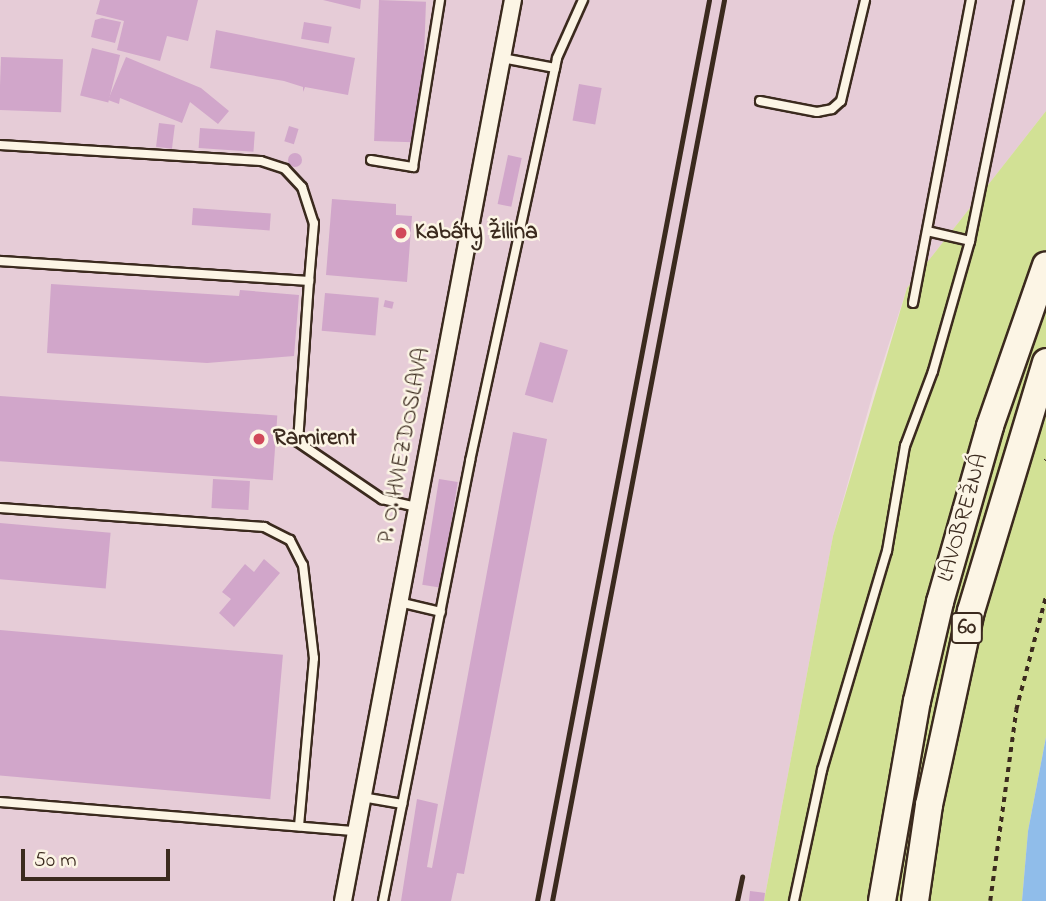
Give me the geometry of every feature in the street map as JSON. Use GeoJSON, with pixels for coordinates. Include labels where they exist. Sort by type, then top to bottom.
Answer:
{"type":"FeatureCollection","features":[{"type":"Feature","properties":{"kind":"main road","name":"ĽAVOBREŽNÁ"},"geometry":{"type":"LineString","coordinates":[[882,901],[917,701],[940,602],[990,426],[1046,265]]}},
{"type":"Feature","properties":{"kind":"main road","name":"ĽAVOBREŽNÁ"},"geometry":{"type":"LineString","coordinates":[[915,901],[932,793],[971,611],[1046,362]]}},
{"type":"Feature","properties":{"kind":"street","name":"P. O. HVIEZDOSLAVA"},"geometry":{"type":"LineString","coordinates":[[343,901],[513,0]]}},
{"type":"Feature","properties":{"kind":"lane"},"geometry":{"type":"LineString","coordinates":[[371,160],[413,167],[440,0]]}},
{"type":"Feature","properties":{"kind":"lane"},"geometry":{"type":"LineString","coordinates":[[383,901],[440,612],[555,68],[583,0]]}},
{"type":"Feature","properties":{"kind":"lane"},"geometry":{"type":"LineString","coordinates":[[761,101],[817,112],[832,109],[841,101],[865,0]]}},
{"type":"Feature","properties":{"kind":"lane"},"geometry":{"type":"LineString","coordinates":[[913,303],[971,0]]}},
{"type":"Feature","properties":{"kind":"lane"},"geometry":{"type":"LineString","coordinates":[[794,901],[825,758],[887,551],[905,446],[933,371],[970,241],[1018,0]]}},
{"type":"Feature","properties":{"kind":"lane"},"geometry":{"type":"LineString","coordinates":[[502,58],[555,68]]}},
{"type":"Feature","properties":{"kind":"lane"},"geometry":{"type":"LineString","coordinates":[[0,145],[261,161],[285,169],[302,187],[314,223],[298,442],[382,499],[418,507]]}},
{"type":"Feature","properties":{"kind":"lane"},"geometry":{"type":"LineString","coordinates":[[927,231],[970,241]]}},
{"type":"Feature","properties":{"kind":"lane"},"geometry":{"type":"LineString","coordinates":[[0,261],[309,281]]}},
{"type":"Feature","properties":{"kind":"lane"},"geometry":{"type":"LineString","coordinates":[[0,508],[264,527],[290,540],[303,565],[314,658],[299,826]]}},
{"type":"Feature","properties":{"kind":"lane"},"geometry":{"type":"LineString","coordinates":[[399,602],[440,612]]}},
{"type":"Feature","properties":{"kind":"lane"},"geometry":{"type":"LineString","coordinates":[[362,797],[402,804]]}},
{"type":"Feature","properties":{"kind":"lane"},"geometry":{"type":"LineString","coordinates":[[0,802],[356,831]]}},
{"type":"Feature","properties":{"kind":"path"},"geometry":{"type":"LineString","coordinates":[[990,901],[1016,710],[1046,596]]}},
{"type":"Feature","properties":{"kind":"shaded area"},"geometry":{"type":"Polygon","coordinates":[[[0,0],[1046,0],[1046,111],[907,288],[873,393],[833,536],[764,901],[0,901],[0,0]]]}},
{"type":"Feature","properties":{"kind":"green space"},"geometry":{"type":"Polygon","coordinates":[[[1046,111],[1046,737],[1028,831],[1022,901],[764,901],[833,536],[907,288],[1046,111]]]}},
{"type":"Feature","properties":{"kind":"water"},"geometry":{"type":"Polygon","coordinates":[[[1046,737],[1046,901],[1022,901],[1028,831],[1046,737]]]}},
{"type":"Feature","properties":{"kind":"building"},"geometry":{"type":"Polygon","coordinates":[[[100,0],[198,0],[188,41],[167,36],[160,61],[117,50],[124,21],[96,14],[100,0]]]}},
{"type":"Feature","properties":{"kind":"building"},"geometry":{"type":"Polygon","coordinates":[[[323,0],[361,0],[360,9],[323,0]]]}},
{"type":"Feature","properties":{"kind":"building"},"geometry":{"type":"Polygon","coordinates":[[[379,0],[426,2],[421,143],[374,141],[379,0]]]}},
{"type":"Feature","properties":{"kind":"building"},"geometry":{"type":"Polygon","coordinates":[[[102,18],[121,22],[115,43],[91,37],[95,20],[102,18]]]}},
{"type":"Feature","properties":{"kind":"building"},"geometry":{"type":"Polygon","coordinates":[[[304,22],[332,27],[329,44],[301,39],[304,22]]]}},
{"type":"Feature","properties":{"kind":"building"},"geometry":{"type":"Polygon","coordinates":[[[216,30],[355,58],[348,95],[305,87],[303,92],[303,87],[284,81],[210,68],[216,30]]]}},
{"type":"Feature","properties":{"kind":"building"},"geometry":{"type":"Polygon","coordinates":[[[92,48],[120,55],[108,103],[80,96],[92,48]]]}},
{"type":"Feature","properties":{"kind":"building"},"geometry":{"type":"Polygon","coordinates":[[[1,57],[63,59],[61,112],[0,110],[1,57]]]}},
{"type":"Feature","properties":{"kind":"building"},"geometry":{"type":"Polygon","coordinates":[[[126,57],[201,88],[229,111],[218,124],[190,102],[182,123],[120,98],[119,104],[108,100],[126,57]]]}},
{"type":"Feature","properties":{"kind":"building"},"geometry":{"type":"Polygon","coordinates":[[[579,84],[602,88],[595,124],[573,120],[579,84]]]}},
{"type":"Feature","properties":{"kind":"building"},"geometry":{"type":"Polygon","coordinates":[[[159,123],[175,125],[172,149],[156,147],[159,123]]]}},
{"type":"Feature","properties":{"kind":"building"},"geometry":{"type":"Polygon","coordinates":[[[289,126],[299,129],[294,144],[284,141],[289,126]]]}},
{"type":"Feature","properties":{"kind":"building"},"geometry":{"type":"Polygon","coordinates":[[[200,128],[255,132],[253,152],[199,148],[200,128]]]}},
{"type":"Feature","properties":{"kind":"building"},"geometry":{"type":"Polygon","coordinates":[[[295,153],[300,155],[300,165],[295,167],[290,165],[288,160],[290,155],[295,153]]]}},
{"type":"Feature","properties":{"kind":"building"},"geometry":{"type":"Polygon","coordinates":[[[508,155],[522,158],[511,207],[498,204],[508,155]]]}},
{"type":"Feature","properties":{"kind":"building"},"geometry":{"type":"Polygon","coordinates":[[[332,199],[396,204],[396,215],[412,216],[407,282],[326,275],[332,199]]]}},
{"type":"Feature","properties":{"kind":"building"},"geometry":{"type":"Polygon","coordinates":[[[193,208],[271,213],[270,230],[192,225],[193,208]]]}},
{"type":"Feature","properties":{"kind":"building"},"geometry":{"type":"Polygon","coordinates":[[[51,284],[239,296],[240,290],[299,295],[294,356],[207,363],[47,353],[51,284]]]}},
{"type":"Feature","properties":{"kind":"building"},"geometry":{"type":"Polygon","coordinates":[[[325,293],[379,298],[375,336],[322,331],[325,293]]]}},
{"type":"Feature","properties":{"kind":"building"},"geometry":{"type":"Polygon","coordinates":[[[385,300],[394,302],[392,309],[383,307],[385,300]]]}},
{"type":"Feature","properties":{"kind":"building"},"geometry":{"type":"Polygon","coordinates":[[[540,342],[568,350],[553,403],[525,395],[540,342]]]}},
{"type":"Feature","properties":{"kind":"building"},"geometry":{"type":"Polygon","coordinates":[[[0,396],[277,415],[273,480],[0,461],[0,396]]]}},
{"type":"Feature","properties":{"kind":"building"},"geometry":{"type":"Polygon","coordinates":[[[513,432],[547,439],[464,874],[457,873],[451,901],[401,901],[417,799],[438,804],[427,867],[432,868],[513,432]]]}},
{"type":"Feature","properties":{"kind":"building"},"geometry":{"type":"Polygon","coordinates":[[[213,479],[250,481],[248,510],[211,508],[213,479]]]}},
{"type":"Feature","properties":{"kind":"building"},"geometry":{"type":"Polygon","coordinates":[[[439,479],[458,482],[441,588],[422,585],[439,479]]]}},
{"type":"Feature","properties":{"kind":"building"},"geometry":{"type":"Polygon","coordinates":[[[0,523],[111,533],[106,588],[0,579],[0,523]]]}},
{"type":"Feature","properties":{"kind":"building"},"geometry":{"type":"Polygon","coordinates":[[[264,559],[280,573],[234,627],[219,613],[231,599],[222,592],[245,564],[254,572],[264,559]]]}},
{"type":"Feature","properties":{"kind":"building"},"geometry":{"type":"Polygon","coordinates":[[[0,630],[283,655],[270,799],[0,776],[0,630]]]}},
{"type":"Feature","properties":{"kind":"building"},"geometry":{"type":"Polygon","coordinates":[[[750,891],[765,893],[764,901],[749,901],[750,891]]]}},
{"type":"Feature","properties":{"kind":"railway"},"geometry":{"type":"LineString","coordinates":[[537,901],[709,0]]}},
{"type":"Feature","properties":{"kind":"railway"},"geometry":{"type":"LineString","coordinates":[[552,901],[724,0]]}},
{"type":"Feature","properties":{"kind":"railway"},"geometry":{"type":"LineString","coordinates":[[737,901],[742,877]]}},
{"type":"Feature","properties":{"kind":"place","name":"Kabáty Žilina"},"geometry":{"type":"Point","coordinates":[401,233]}},
{"type":"Feature","properties":{"kind":"place","name":"Ramirent"},"geometry":{"type":"Point","coordinates":[259,439]}}]}
